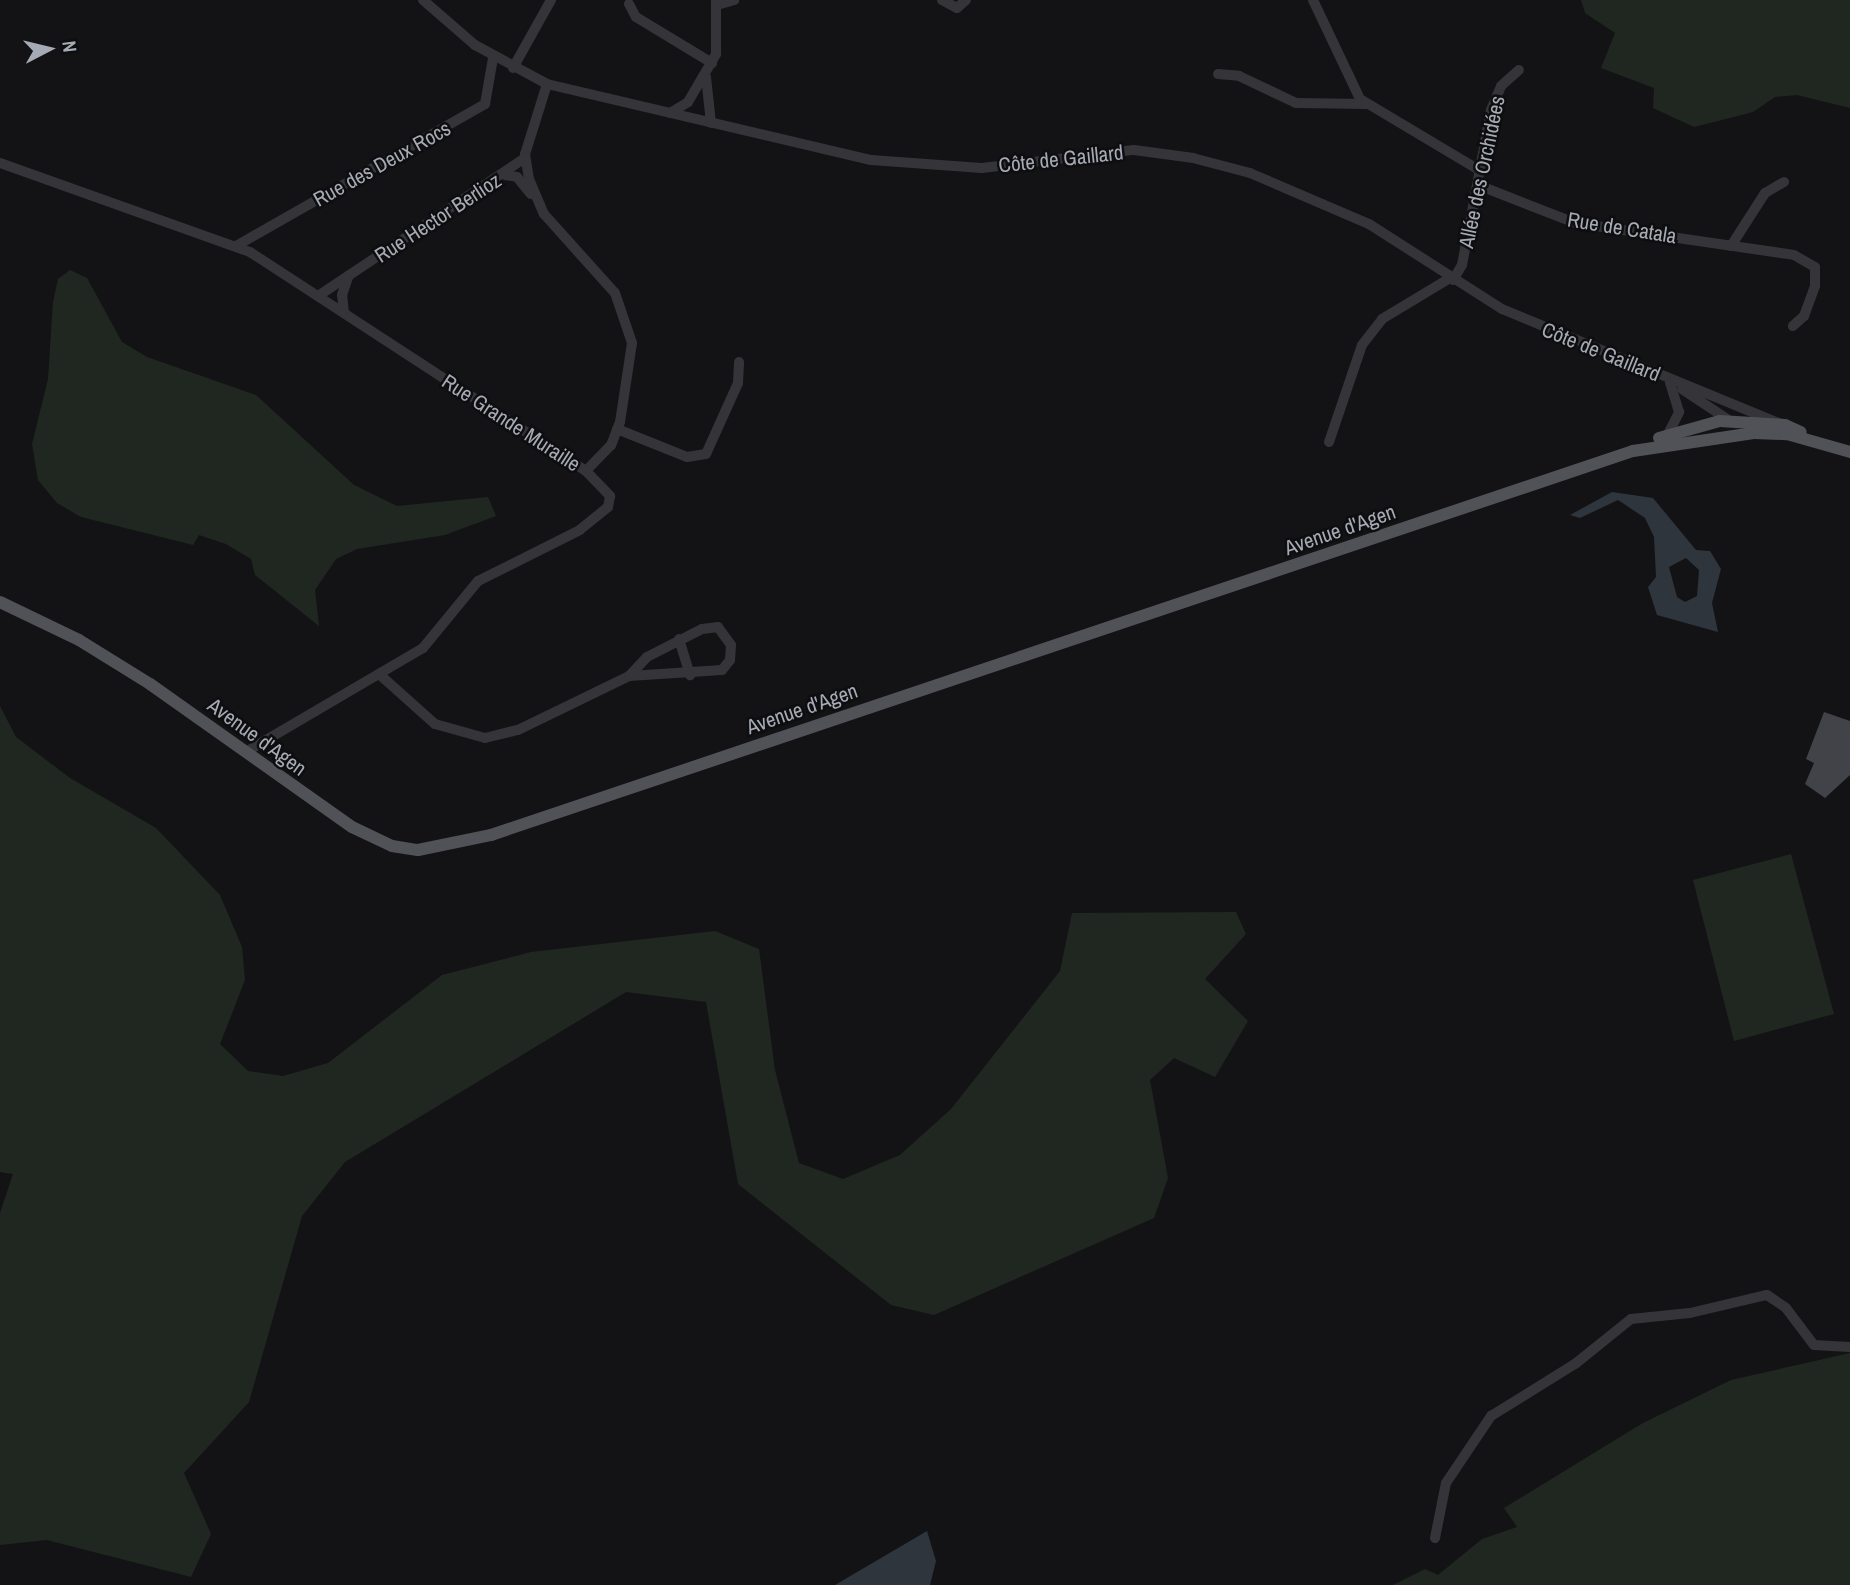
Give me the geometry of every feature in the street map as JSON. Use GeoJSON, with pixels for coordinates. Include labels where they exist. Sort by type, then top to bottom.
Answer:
{"type":"FeatureCollection","features":[{"type":"Feature","properties":{"kind":"main road"},"geometry":{"type":"LineString","coordinates":[[1633,451],[1668,434],[1724,419],[1785,425],[1850,452]]}},
{"type":"Feature","properties":{"kind":"main road"},"geometry":{"type":"LineString","coordinates":[[1633,451],[1710,436],[1754,433],[1787,434],[1850,452]]}},
{"type":"Feature","properties":{"kind":"main road","name":"Avenue d'Agen"},"geometry":{"type":"LineString","coordinates":[[0,602],[111,659],[371,837],[418,850],[464,842],[1633,451]]}},
{"type":"Feature","properties":{"kind":"main road","name":"Avenue d'Agen"},"geometry":{"type":"LineString","coordinates":[[0,610],[25,614]]}},
{"type":"Feature","properties":{"kind":"street","name":"Côte de Gaillard"},"geometry":{"type":"LineString","coordinates":[[422,0],[494,58],[547,84],[711,123],[907,164],[982,168],[1115,151],[1193,158],[1330,204],[1451,279],[1565,339],[1785,425]]}},
{"type":"Feature","properties":{"kind":"street"},"geometry":{"type":"LineString","coordinates":[[513,68],[551,0]]}},
{"type":"Feature","properties":{"kind":"street"},"geometry":{"type":"LineString","coordinates":[[670,113],[688,102],[709,67],[720,38],[716,3],[734,0]]}},
{"type":"Feature","properties":{"kind":"street"},"geometry":{"type":"LineString","coordinates":[[942,0],[954,8],[967,0]]}},
{"type":"Feature","properties":{"kind":"street"},"geometry":{"type":"LineString","coordinates":[[1314,0],[1342,68],[1366,104],[1480,171]]}},
{"type":"Feature","properties":{"kind":"street"},"geometry":{"type":"LineString","coordinates":[[629,4],[636,17],[709,67]]}},
{"type":"Feature","properties":{"kind":"street","name":"Rue des Deux Rocs"},"geometry":{"type":"LineString","coordinates":[[236,246],[485,104],[494,58]]}},
{"type":"Feature","properties":{"kind":"street"},"geometry":{"type":"LineString","coordinates":[[709,67],[711,123]]}},
{"type":"Feature","properties":{"kind":"street","name":"Allée des Orchidées"},"geometry":{"type":"LineString","coordinates":[[1451,279],[1462,265],[1491,110],[1501,86],[1519,69]]}},
{"type":"Feature","properties":{"kind":"street"},"geometry":{"type":"LineString","coordinates":[[1218,74],[1239,76],[1296,103],[1366,104]]}},
{"type":"Feature","properties":{"kind":"street"},"geometry":{"type":"LineString","coordinates":[[544,214],[525,158],[547,84]]}},
{"type":"Feature","properties":{"kind":"street","name":"Rue Hector Berlioz"},"geometry":{"type":"LineString","coordinates":[[318,296],[505,175],[525,158]]}},
{"type":"Feature","properties":{"kind":"street","name":"Rue Grande Muraille"},"geometry":{"type":"LineString","coordinates":[[0,163],[236,246],[318,296],[586,471],[610,496],[597,519],[478,581],[423,648],[246,752]]}},
{"type":"Feature","properties":{"kind":"street"},"geometry":{"type":"LineString","coordinates":[[505,175],[517,177],[544,214],[623,307],[632,370],[611,445],[586,471]]}},
{"type":"Feature","properties":{"kind":"street"},"geometry":{"type":"LineString","coordinates":[[1731,246],[1765,193],[1784,182]]}},
{"type":"Feature","properties":{"kind":"street","name":"Rue de Catala"},"geometry":{"type":"LineString","coordinates":[[1478,186],[1575,223],[1794,255],[1820,267],[1804,316],[1793,326]]}},
{"type":"Feature","properties":{"kind":"street"},"geometry":{"type":"LineString","coordinates":[[344,313],[342,295],[349,275]]}},
{"type":"Feature","properties":{"kind":"street"},"geometry":{"type":"LineString","coordinates":[[1329,442],[1362,345],[1382,319],[1451,279]]}},
{"type":"Feature","properties":{"kind":"street"},"geometry":{"type":"LineString","coordinates":[[617,429],[687,457],[706,454],[738,383],[739,362]]}},
{"type":"Feature","properties":{"kind":"street"},"geometry":{"type":"LineString","coordinates":[[1668,380],[1724,419],[1754,433]]}},
{"type":"Feature","properties":{"kind":"street"},"geometry":{"type":"LineString","coordinates":[[1668,380],[1679,412],[1668,434]]}},
{"type":"Feature","properties":{"kind":"street"},"geometry":{"type":"LineString","coordinates":[[1718,398],[1724,419]]}},
{"type":"Feature","properties":{"kind":"street"},"geometry":{"type":"LineString","coordinates":[[1710,436],[1724,419]]}},
{"type":"Feature","properties":{"kind":"street"},"geometry":{"type":"LineString","coordinates":[[379,674],[435,724],[485,738],[518,730],[629,676],[647,657],[679,639],[713,627],[731,645],[730,660],[722,670],[690,676],[629,676]]}},
{"type":"Feature","properties":{"kind":"street"},"geometry":{"type":"LineString","coordinates":[[679,639],[690,676]]}},
{"type":"Feature","properties":{"kind":"street"},"geometry":{"type":"LineString","coordinates":[[1435,1538],[1446,1483],[1491,1416],[1575,1364],[1631,1319],[1690,1313],[1767,1295],[1786,1308],[1814,1345],[1850,1347]]}},
{"type":"Feature","properties":{"kind":"shaded area"},"geometry":{"type":"Polygon","coordinates":[[[1581,0],[1850,0],[1850,108],[1797,95],[1775,97],[1753,112],[1694,127],[1653,108],[1654,88],[1601,68],[1615,33],[1585,13],[1581,0]]]}},
{"type":"Feature","properties":{"kind":"shaded area"},"geometry":{"type":"Polygon","coordinates":[[[70,270],[87,278],[122,342],[147,357],[256,395],[354,485],[397,506],[488,497],[496,516],[445,535],[357,549],[336,559],[315,590],[319,626],[255,575],[251,559],[226,544],[199,535],[193,545],[81,517],[57,503],[38,480],[32,444],[48,379],[53,302],[58,279],[70,270]]]}},
{"type":"Feature","properties":{"kind":"shaded area"},"geometry":{"type":"Polygon","coordinates":[[[1612,492],[1653,498],[1696,550],[1710,551],[1721,569],[1712,603],[1718,632],[1657,615],[1648,587],[1656,577],[1654,537],[1645,518],[1618,500],[1580,518],[1570,515],[1612,492]],[[1686,558],[1669,567],[1677,597],[1685,602],[1697,596],[1699,570],[1686,558]]]}},
{"type":"Feature","properties":{"kind":"shaded area"},"geometry":{"type":"Polygon","coordinates":[[[0,706],[16,737],[70,778],[156,828],[220,895],[242,947],[245,980],[220,1044],[248,1071],[283,1076],[328,1063],[442,975],[531,952],[715,931],[759,949],[775,1070],[799,1163],[843,1179],[900,1155],[951,1109],[1060,971],[1072,913],[1236,912],[1246,934],[1205,979],[1248,1021],[1215,1077],[1174,1058],[1150,1080],[1168,1178],[1154,1218],[934,1315],[891,1305],[738,1184],[706,1002],[626,992],[345,1162],[302,1216],[249,1402],[184,1473],[211,1534],[191,1577],[47,1540],[0,1545],[0,1213],[13,1174],[0,1172],[0,706]]]}},
{"type":"Feature","properties":{"kind":"shaded area"},"geometry":{"type":"Polygon","coordinates":[[[1791,854],[1834,1014],[1734,1041],[1693,880],[1791,854]]]}},
{"type":"Feature","properties":{"kind":"shaded area"},"geometry":{"type":"Polygon","coordinates":[[[1850,1353],[1850,1585],[1393,1585],[1425,1569],[1438,1575],[1482,1539],[1517,1527],[1504,1508],[1643,1423],[1731,1380],[1850,1353]]]}},
{"type":"Feature","properties":{"kind":"shaded area"},"geometry":{"type":"Polygon","coordinates":[[[927,1531],[936,1561],[930,1585],[835,1585],[927,1531]]]}},
{"type":"Feature","properties":{"kind":"building"},"geometry":{"type":"Polygon","coordinates":[[[1824,712],[1850,721],[1850,775],[1825,798],[1805,784],[1814,763],[1806,759],[1824,712]]]}}]}
